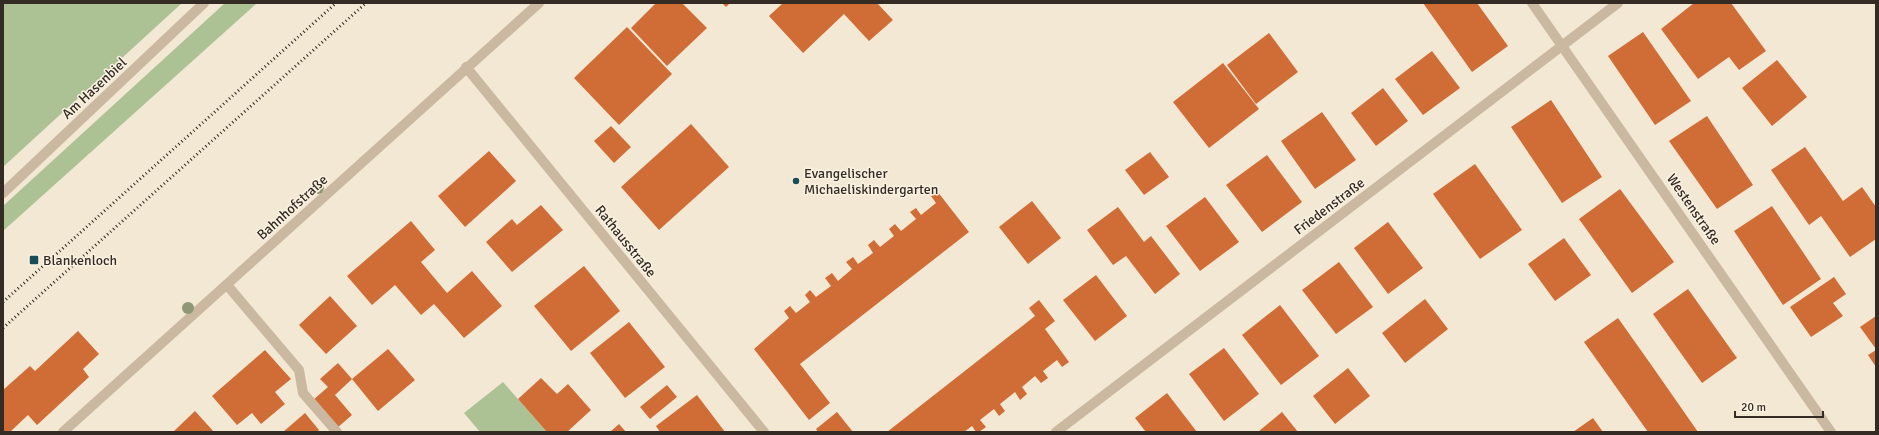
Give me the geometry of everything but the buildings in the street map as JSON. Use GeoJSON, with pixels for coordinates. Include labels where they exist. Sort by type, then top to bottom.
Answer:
{"type":"FeatureCollection","features":[{"type":"Feature","properties":{"kind":"street","name":"Am Hasenbiel"},"geometry":{"type":"LineString","coordinates":[[3,193],[204,3]]}},
{"type":"Feature","properties":{"kind":"street","name":"Bahnhofstraße"},"geometry":{"type":"LineString","coordinates":[[63,432],[466,67],[540,3]]}},
{"type":"Feature","properties":{"kind":"street","name":"Westenstraße"},"geometry":{"type":"LineString","coordinates":[[1532,3],[1563,45],[1831,432]]}},
{"type":"Feature","properties":{"kind":"street","name":"Friedenstraße"},"geometry":{"type":"LineString","coordinates":[[1056,432],[1618,3]]}},
{"type":"Feature","properties":{"kind":"street","name":"Rathausstraße"},"geometry":{"type":"LineString","coordinates":[[466,67],[764,432]]}},
{"type":"Feature","properties":{"kind":"street"},"geometry":{"type":"LineString","coordinates":[[227,285],[299,370],[303,393],[337,432]]}},
{"type":"Feature","properties":{"kind":"green space"},"geometry":{"type":"Polygon","coordinates":[[[3,3],[182,3],[3,167],[3,3]]]}},
{"type":"Feature","properties":{"kind":"green space"},"geometry":{"type":"Polygon","coordinates":[[[225,3],[257,3],[3,231],[3,206],[225,3]]]}},
{"type":"Feature","properties":{"kind":"green space"},"geometry":{"type":"Polygon","coordinates":[[[503,382],[547,432],[480,432],[464,413],[503,382]]]}},
{"type":"Feature","properties":{"kind":"railway"},"geometry":{"type":"LineString","coordinates":[[3,302],[336,3]]}},
{"type":"Feature","properties":{"kind":"railway"},"geometry":{"type":"LineString","coordinates":[[3,328],[366,3]]}},
{"type":"Feature","properties":{"kind":"place","name":"Evangelischer Michaeliskindergarten"},"geometry":{"type":"Point","coordinates":[796,181]}},
{"type":"Feature","properties":{"kind":"place","name":"Blankenloch"},"geometry":{"type":"Point","coordinates":[34,260]}}]}
